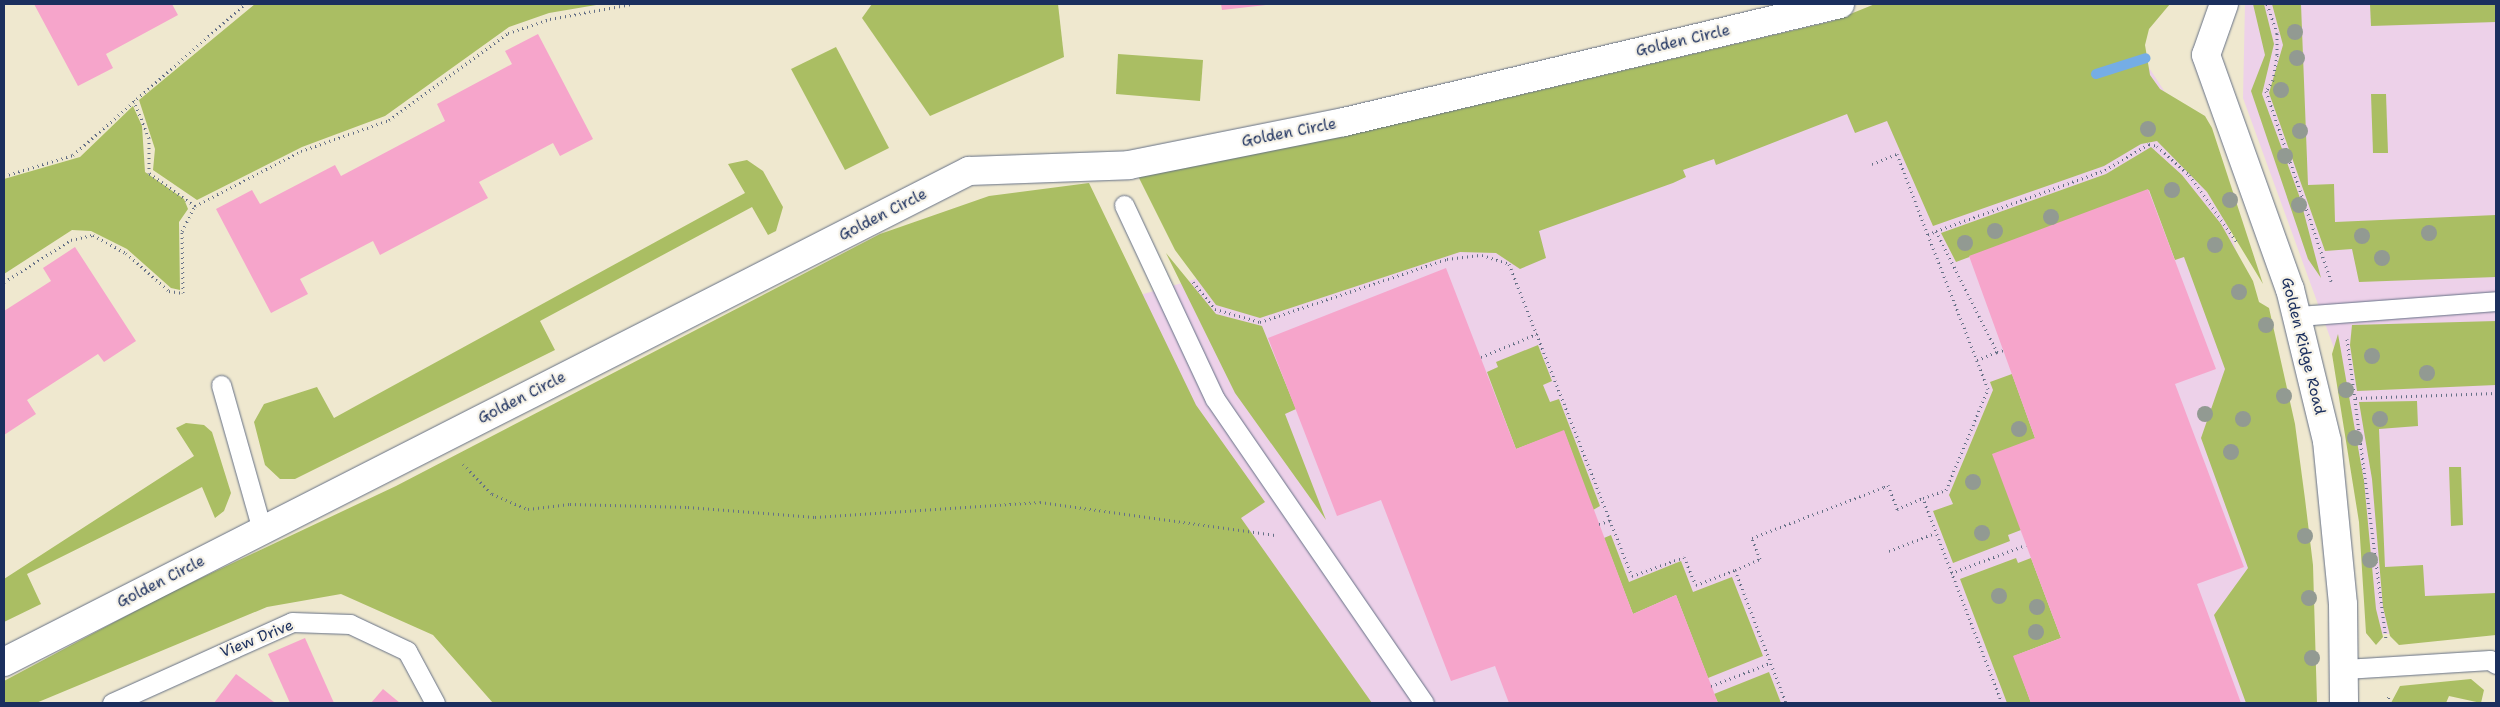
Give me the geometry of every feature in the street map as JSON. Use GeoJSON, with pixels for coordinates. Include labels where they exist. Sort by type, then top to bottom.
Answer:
{"type":"FeatureCollection","features":[{"type":"Feature","properties":{"kind":"street","name":"Golden Circle"},"geometry":{"type":"LineString","coordinates":[[4,662],[969,172],[1107,168],[1148,161],[1353,120],[1840,4]]}},
{"type":"Feature","properties":{"kind":"street","name":"Golden Ridge Road"},"geometry":{"type":"LineString","coordinates":[[2224,4],[2206,55],[2298,316],[2327,441],[2345,669],[2344,703]]}},
{"type":"Feature","properties":{"kind":"lane"},"geometry":{"type":"LineString","coordinates":[[1124,205],[1215,399],[1424,703]]}},
{"type":"Feature","properties":{"kind":"lane"},"geometry":{"type":"LineString","coordinates":[[2298,316],[2496,301]]}},
{"type":"Feature","properties":{"kind":"lane"},"geometry":{"type":"LineString","coordinates":[[221,385],[262,530]]}},
{"type":"Feature","properties":{"kind":"lane","name":"View Drive"},"geometry":{"type":"LineString","coordinates":[[112,703],[138,698],[292,622],[350,624],[407,651],[435,703]]}},
{"type":"Feature","properties":{"kind":"lane"},"geometry":{"type":"LineString","coordinates":[[2345,669],[2490,660],[2496,664]]}},
{"type":"Feature","properties":{"kind":"path"},"geometry":{"type":"LineString","coordinates":[[4,176],[73,155],[133,99],[245,4]]}},
{"type":"Feature","properties":{"kind":"path"},"geometry":{"type":"LineString","coordinates":[[4,282],[71,240],[93,235],[126,253],[170,291],[183,293],[182,231],[195,206],[301,151],[389,120],[508,32],[550,19],[632,4]]}},
{"type":"Feature","properties":{"kind":"path"},"geometry":{"type":"LineString","coordinates":[[2267,4],[2278,33],[2273,80],[2266,91],[2331,281]]}},
{"type":"Feature","properties":{"kind":"path"},"geometry":{"type":"LineString","coordinates":[[133,99],[149,138],[149,173],[195,206]]}},
{"type":"Feature","properties":{"kind":"path"},"geometry":{"type":"LineString","coordinates":[[1928,235],[2105,170],[2149,144],[2157,146],[2189,175],[2241,250]]}},
{"type":"Feature","properties":{"kind":"path"},"geometry":{"type":"LineString","coordinates":[[1189,278],[1215,309],[1260,322],[1447,259],[1482,255],[1514,270],[1632,576],[1684,556],[1696,585],[1760,559],[1752,538],[1888,485],[1897,509],[1946,490],[1988,389],[1897,154],[1872,164]]}},
{"type":"Feature","properties":{"kind":"path"},"geometry":{"type":"LineString","coordinates":[[1936,231],[1997,352]]}},
{"type":"Feature","properties":{"kind":"path"},"geometry":{"type":"LineString","coordinates":[[2345,330],[2356,398],[2389,667],[2388,703]]}},
{"type":"Feature","properties":{"kind":"path"},"geometry":{"type":"LineString","coordinates":[[1481,357],[1539,333]]}},
{"type":"Feature","properties":{"kind":"path"},"geometry":{"type":"LineString","coordinates":[[1977,360],[2004,350]]}},
{"type":"Feature","properties":{"kind":"path"},"geometry":{"type":"LineString","coordinates":[[2356,398],[2496,393]]}},
{"type":"Feature","properties":{"kind":"path"},"geometry":{"type":"LineString","coordinates":[[443,439],[492,494],[528,509],[570,504],[688,507],[815,517],[1040,502],[1315,543]]}},
{"type":"Feature","properties":{"kind":"path"},"geometry":{"type":"LineString","coordinates":[[1923,498],[2002,703]]}},
{"type":"Feature","properties":{"kind":"path"},"geometry":{"type":"LineString","coordinates":[[1599,524],[1611,520]]}},
{"type":"Feature","properties":{"kind":"path"},"geometry":{"type":"LineString","coordinates":[[1889,551],[1936,533]]}},
{"type":"Feature","properties":{"kind":"path"},"geometry":{"type":"LineString","coordinates":[[1951,573],[2026,545]]}},
{"type":"Feature","properties":{"kind":"path"},"geometry":{"type":"LineString","coordinates":[[1735,570],[1786,703]]}},
{"type":"Feature","properties":{"kind":"path"},"geometry":{"type":"LineString","coordinates":[[1711,686],[1770,663]]}},
{"type":"Feature","properties":{"kind":"shaded area"},"geometry":{"type":"Polygon","coordinates":[[[2245,4],[2496,4],[2496,634],[2374,634],[2349,419],[2335,351],[2243,98],[2245,4]]]}},
{"type":"Feature","properties":{"kind":"shaded area"},"geometry":{"type":"Polygon","coordinates":[[[2115,16],[2207,156],[2252,302],[2311,703],[1362,703],[1098,307],[2115,16]]]}},
{"type":"Feature","properties":{"kind":"green space"},"geometry":{"type":"Polygon","coordinates":[[[255,4],[602,4],[549,13],[509,27],[385,116],[302,147],[197,200],[153,170],[155,149],[139,100],[255,4]]]}},
{"type":"Feature","properties":{"kind":"green space"},"geometry":{"type":"Polygon","coordinates":[[[872,4],[1058,4],[1064,57],[930,116],[862,18],[872,4]]]}},
{"type":"Feature","properties":{"kind":"green space"},"geometry":{"type":"Polygon","coordinates":[[[1875,4],[2170,4],[2149,29],[2145,45],[2150,75],[2160,89],[2205,116],[2212,128],[2263,284],[2207,192],[2157,141],[2141,144],[2104,166],[1933,226],[1887,121],[1855,133],[1847,114],[1716,165],[1714,159],[1683,170],[1686,177],[1673,183],[1539,231],[1546,258],[1520,269],[1496,253],[1460,252],[1260,318],[1216,305],[1175,250],[1138,176],[1405,122],[1833,21],[1875,4]]]}},
{"type":"Feature","properties":{"kind":"green space"},"geometry":{"type":"Polygon","coordinates":[[[2253,4],[2264,4],[2274,44],[2262,94],[2300,198],[2321,278],[2308,259],[2251,91],[2265,55],[2253,4]]]}},
{"type":"Feature","properties":{"kind":"green space"},"geometry":{"type":"Polygon","coordinates":[[[2272,4],[2301,4],[2308,185],[2334,184],[2335,222],[2496,215],[2496,277],[2359,282],[2352,249],[2325,251],[2269,93],[2283,45],[2272,4]]]}},
{"type":"Feature","properties":{"kind":"green space"},"geometry":{"type":"Polygon","coordinates":[[[2370,4],[2496,4],[2496,22],[2371,26],[2370,4]]]}},
{"type":"Feature","properties":{"kind":"green space"},"geometry":{"type":"Polygon","coordinates":[[[836,47],[889,148],[845,170],[791,69],[836,47]]]}},
{"type":"Feature","properties":{"kind":"green space"},"geometry":{"type":"Polygon","coordinates":[[[1118,54],[1203,60],[1200,101],[1116,94],[1118,54]]]}},
{"type":"Feature","properties":{"kind":"green space"},"geometry":{"type":"Polygon","coordinates":[[[2371,94],[2386,94],[2388,153],[2373,153],[2371,94]]]}},
{"type":"Feature","properties":{"kind":"green space"},"geometry":{"type":"Polygon","coordinates":[[[133,106],[142,126],[145,172],[184,199],[188,209],[179,222],[180,290],[171,288],[127,249],[91,231],[72,230],[4,274],[4,179],[80,157],[133,106]]]}},
{"type":"Feature","properties":{"kind":"green space"},"geometry":{"type":"Polygon","coordinates":[[[2151,147],[2182,175],[2221,224],[2253,281],[2259,302],[2269,308],[2295,424],[2305,499],[2313,565],[2317,703],[2246,703],[2214,615],[2248,568],[2201,438],[2225,369],[2184,257],[2175,260],[2149,190],[1956,262],[1941,233],[2106,174],[2151,147]]]}},
{"type":"Feature","properties":{"kind":"green space"},"geometry":{"type":"Polygon","coordinates":[[[747,160],[763,171],[783,207],[776,231],[768,235],[752,207],[540,321],[555,350],[295,479],[280,479],[265,465],[254,422],[264,404],[317,387],[334,418],[745,193],[728,164],[747,160]]]}},
{"type":"Feature","properties":{"kind":"green space"},"geometry":{"type":"Polygon","coordinates":[[[1089,183],[1196,405],[1265,502],[1241,518],[1372,703],[493,703],[433,635],[341,594],[267,607],[36,703],[4,703],[4,681],[167,594],[396,486],[880,234],[989,196],[1089,183]]]}},
{"type":"Feature","properties":{"kind":"green space"},"geometry":{"type":"Polygon","coordinates":[[[1166,253],[1216,314],[1262,326],[1296,409],[1285,414],[1326,520],[1235,393],[1166,253]]]}},
{"type":"Feature","properties":{"kind":"green space"},"geometry":{"type":"Polygon","coordinates":[[[2496,321],[2496,385],[2357,391],[2350,345],[2352,325],[2496,321]]]}},
{"type":"Feature","properties":{"kind":"green space"},"geometry":{"type":"Polygon","coordinates":[[[2338,334],[2364,481],[2376,609],[2383,637],[2376,645],[2366,633],[2359,522],[2332,354],[2338,334]]]}},
{"type":"Feature","properties":{"kind":"green space"},"geometry":{"type":"Polygon","coordinates":[[[1538,345],[1552,381],[1543,385],[1550,402],[1559,399],[1600,506],[1593,510],[1564,431],[1516,449],[1487,372],[1498,367],[1496,362],[1538,345]]]}},
{"type":"Feature","properties":{"kind":"green space"},"geometry":{"type":"Polygon","coordinates":[[[2012,374],[2035,438],[2021,530],[2008,535],[2010,541],[1953,563],[1933,511],[1953,504],[1949,495],[1993,390],[1990,382],[2012,374]]]}},
{"type":"Feature","properties":{"kind":"green space"},"geometry":{"type":"Polygon","coordinates":[[[2417,401],[2418,426],[2379,429],[2385,567],[2423,565],[2425,596],[2496,593],[2496,635],[2399,645],[2390,636],[2383,607],[2372,479],[2359,402],[2417,401]]]}},
{"type":"Feature","properties":{"kind":"green space"},"geometry":{"type":"Polygon","coordinates":[[[186,423],[204,425],[212,432],[231,493],[224,511],[215,518],[202,487],[27,574],[41,604],[4,622],[4,579],[194,456],[176,428],[186,423]]]}},
{"type":"Feature","properties":{"kind":"green space"},"geometry":{"type":"Polygon","coordinates":[[[2449,467],[2461,467],[2463,525],[2451,526],[2449,467]]]}},
{"type":"Feature","properties":{"kind":"green space"},"geometry":{"type":"Polygon","coordinates":[[[1611,535],[1629,582],[1681,561],[1693,592],[1732,577],[1763,656],[1708,678],[1676,595],[1633,614],[1604,538],[1611,535]]]}},
{"type":"Feature","properties":{"kind":"green space"},"geometry":{"type":"Polygon","coordinates":[[[2016,558],[2018,563],[2031,558],[2061,638],[2014,656],[2031,703],[2007,703],[1960,579],[2016,558]]]}},
{"type":"Feature","properties":{"kind":"green space"},"geometry":{"type":"Polygon","coordinates":[[[1769,672],[1781,703],[1718,703],[1714,694],[1769,672]]]}},
{"type":"Feature","properties":{"kind":"green space"},"geometry":{"type":"Polygon","coordinates":[[[2471,679],[2484,690],[2481,703],[2449,696],[2446,703],[2391,703],[2400,686],[2471,679]]]}},
{"type":"Feature","properties":{"kind":"building"},"geometry":{"type":"Polygon","coordinates":[[[34,4],[172,4],[178,15],[106,54],[113,68],[78,86],[34,4]]]}},
{"type":"Feature","properties":{"kind":"building"},"geometry":{"type":"Polygon","coordinates":[[[1221,4],[1266,4],[1266,5],[1222,10],[1221,4]]]}},
{"type":"Feature","properties":{"kind":"building"},"geometry":{"type":"Polygon","coordinates":[[[538,34],[593,139],[560,156],[553,143],[479,182],[488,198],[380,255],[373,241],[300,279],[308,294],[271,313],[216,209],[252,190],[260,204],[335,165],[341,176],[445,121],[437,104],[512,64],[505,51],[538,34]]]}},
{"type":"Feature","properties":{"kind":"building"},"geometry":{"type":"Polygon","coordinates":[[[2148,189],[2216,369],[2175,384],[2244,567],[2197,584],[2241,703],[2031,703],[2013,656],[2061,638],[1992,454],[2035,438],[1969,256],[2148,189]]]}},
{"type":"Feature","properties":{"kind":"building"},"geometry":{"type":"Polygon","coordinates":[[[75,247],[136,341],[104,362],[98,354],[27,400],[36,414],[4,435],[4,311],[51,281],[43,268],[75,247]]]}},
{"type":"Feature","properties":{"kind":"building"},"geometry":{"type":"Polygon","coordinates":[[[1446,268],[1516,449],[1564,430],[1633,614],[1676,595],[1718,703],[1509,703],[1495,666],[1451,681],[1381,500],[1337,516],[1268,338],[1446,268]]]}},
{"type":"Feature","properties":{"kind":"building"},"geometry":{"type":"Polygon","coordinates":[[[305,638],[334,703],[290,703],[268,654],[305,638]]]}},
{"type":"Feature","properties":{"kind":"building"},"geometry":{"type":"Polygon","coordinates":[[[236,674],[274,702],[214,703],[236,674]]]}},
{"type":"Feature","properties":{"kind":"building"},"geometry":{"type":"Polygon","coordinates":[[[383,689],[400,703],[371,703],[383,689]]]}},
{"type":"Feature","properties":{"kind":"waterway"},"geometry":{"type":"LineString","coordinates":[[2096,74],[2146,58]]}}]}
